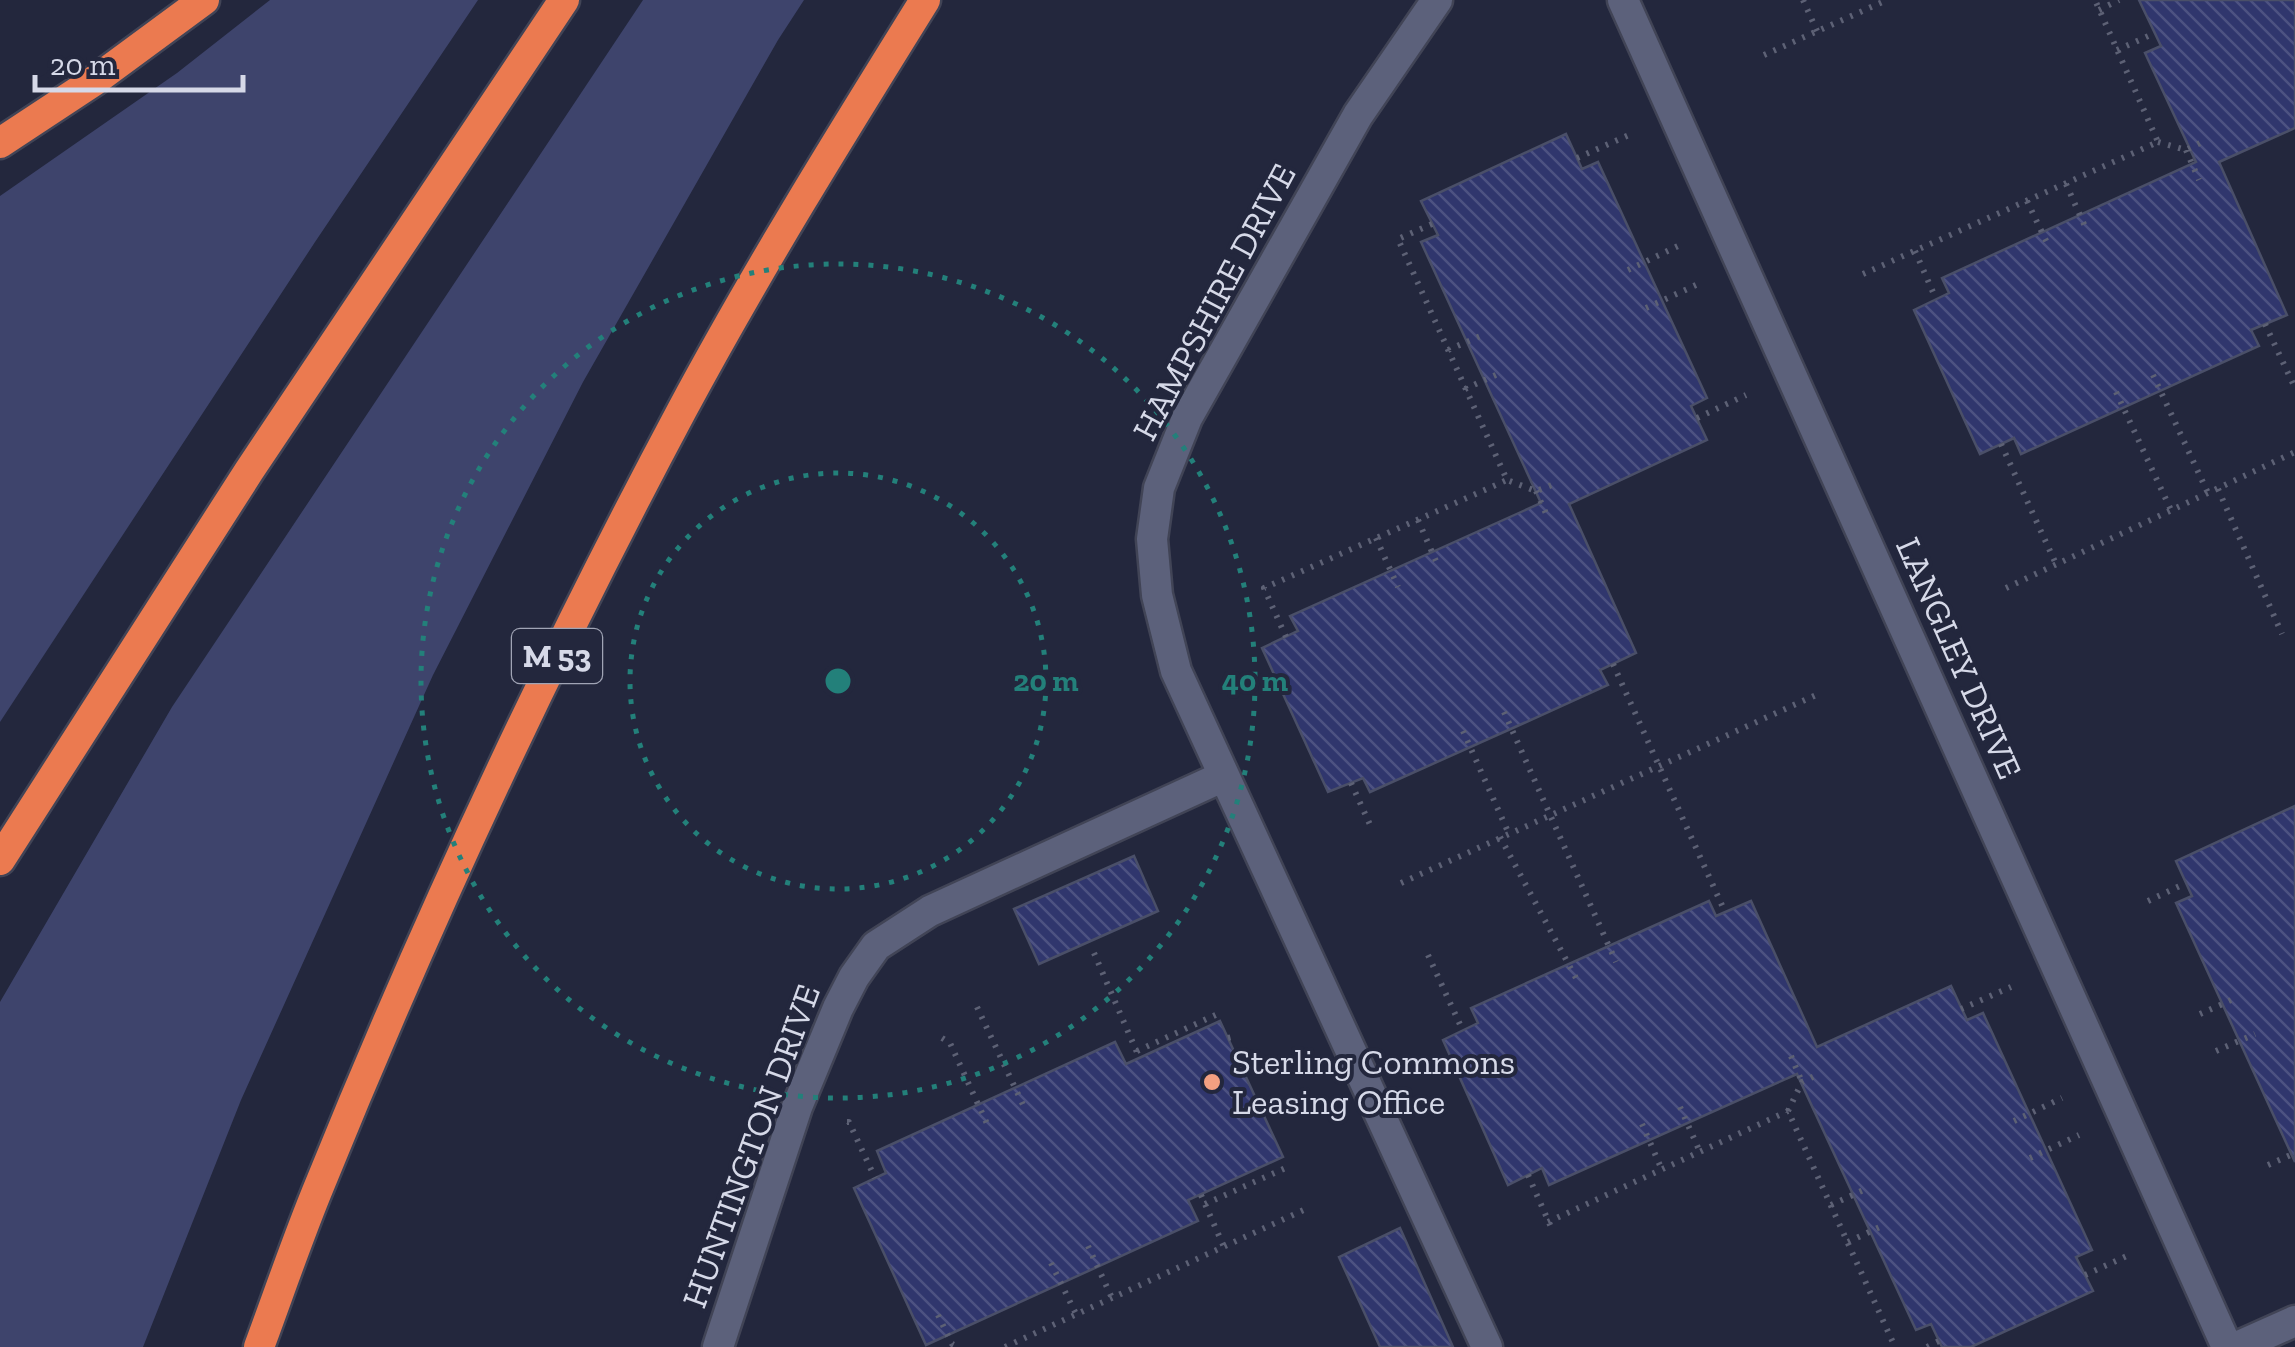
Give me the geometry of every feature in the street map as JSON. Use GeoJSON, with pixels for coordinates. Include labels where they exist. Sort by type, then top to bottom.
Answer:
{"type":"FeatureCollection","features":[{"type":"Feature","properties":{"kind":"highway"},"geometry":{"type":"LineString","coordinates":[[0,143],[94,82],[204,0]]}},
{"type":"Feature","properties":{"kind":"highway"},"geometry":{"type":"LineString","coordinates":[[0,860],[248,471],[564,0]]}},
{"type":"Feature","properties":{"kind":"highway","name":"M 53"},"geometry":{"type":"LineString","coordinates":[[260,1347],[318,1187],[440,899],[577,614],[683,408],[792,214],[925,0]]}},
{"type":"Feature","properties":{"kind":"street","name":"HAMPSHIRE DRIVE"},"geometry":{"type":"LineString","coordinates":[[1437,0],[1358,116],[1187,418],[1159,488],[1152,539],[1157,594],[1176,671],[1487,1347]]}},
{"type":"Feature","properties":{"kind":"street","name":"LANGLEY DRIVE"},"geometry":{"type":"LineString","coordinates":[[1623,0],[2227,1347]]}},
{"type":"Feature","properties":{"kind":"street","name":"HUNTINGTON DRIVE"},"geometry":{"type":"LineString","coordinates":[[718,1347],[797,1107],[838,1008],[876,946],[930,911],[1224,776]]}},
{"type":"Feature","properties":{"kind":"street"},"geometry":{"type":"LineString","coordinates":[[2236,1347],[2295,1321]]}},
{"type":"Feature","properties":{"kind":"path"},"geometry":{"type":"LineString","coordinates":[[1803,0],[1818,31]]}},
{"type":"Feature","properties":{"kind":"path"},"geometry":{"type":"LineString","coordinates":[[1764,55],[1887,0]]}},
{"type":"Feature","properties":{"kind":"path"},"geometry":{"type":"LineString","coordinates":[[2095,0],[2158,142]]}},
{"type":"Feature","properties":{"kind":"path"},"geometry":{"type":"LineString","coordinates":[[2099,10],[2119,0]]}},
{"type":"Feature","properties":{"kind":"path"},"geometry":{"type":"LineString","coordinates":[[2117,50],[2155,33]]}},
{"type":"Feature","properties":{"kind":"path"},"geometry":{"type":"LineString","coordinates":[[1577,158],[1634,133]]}},
{"type":"Feature","properties":{"kind":"path"},"geometry":{"type":"LineString","coordinates":[[1864,274],[2158,142],[2186,150],[2204,141]]}},
{"type":"Feature","properties":{"kind":"path"},"geometry":{"type":"LineString","coordinates":[[2186,150],[2199,180]]}},
{"type":"Feature","properties":{"kind":"path"},"geometry":{"type":"LineString","coordinates":[[2066,184],[2088,231]]}},
{"type":"Feature","properties":{"kind":"path"},"geometry":{"type":"LineString","coordinates":[[2028,201],[2049,247]]}},
{"type":"Feature","properties":{"kind":"path"},"geometry":{"type":"LineString","coordinates":[[1432,224],[1398,240],[1506,480]]}},
{"type":"Feature","properties":{"kind":"path"},"geometry":{"type":"LineString","coordinates":[[1628,270],[1684,244]]}},
{"type":"Feature","properties":{"kind":"path"},"geometry":{"type":"LineString","coordinates":[[1915,251],[1936,299]]}},
{"type":"Feature","properties":{"kind":"path"},"geometry":{"type":"LineString","coordinates":[[1646,308],[1702,283]]}},
{"type":"Feature","properties":{"kind":"path"},"geometry":{"type":"LineString","coordinates":[[2265,324],[2295,388]]}},
{"type":"Feature","properties":{"kind":"path"},"geometry":{"type":"LineString","coordinates":[[1448,350],[1483,335]]}},
{"type":"Feature","properties":{"kind":"path"},"geometry":{"type":"LineString","coordinates":[[1465,390],[1500,373]]}},
{"type":"Feature","properties":{"kind":"path"},"geometry":{"type":"LineString","coordinates":[[2153,375],[2208,493]]}},
{"type":"Feature","properties":{"kind":"path"},"geometry":{"type":"LineString","coordinates":[[1697,418],[1752,392]]}},
{"type":"Feature","properties":{"kind":"path"},"geometry":{"type":"LineString","coordinates":[[2116,392],[2170,510]]}},
{"type":"Feature","properties":{"kind":"path"},"geometry":{"type":"LineString","coordinates":[[2001,444],[2056,564]]}},
{"type":"Feature","properties":{"kind":"path"},"geometry":{"type":"LineString","coordinates":[[2006,588],[2295,452]]}},
{"type":"Feature","properties":{"kind":"path"},"geometry":{"type":"LineString","coordinates":[[1286,636],[1264,588],[1506,480],[1536,491],[1552,484]]}},
{"type":"Feature","properties":{"kind":"path"},"geometry":{"type":"LineString","coordinates":[[2218,488],[2282,634]]}},
{"type":"Feature","properties":{"kind":"path"},"geometry":{"type":"LineString","coordinates":[[1536,491],[1548,518]]}},
{"type":"Feature","properties":{"kind":"path"},"geometry":{"type":"LineString","coordinates":[[1418,520],[1439,568]]}},
{"type":"Feature","properties":{"kind":"path"},"geometry":{"type":"LineString","coordinates":[[1376,538],[1398,587]]}},
{"type":"Feature","properties":{"kind":"path"},"geometry":{"type":"LineString","coordinates":[[1613,664],[1725,912]]}},
{"type":"Feature","properties":{"kind":"path"},"geometry":{"type":"LineString","coordinates":[[1401,883],[1816,694]]}},
{"type":"Feature","properties":{"kind":"path"},"geometry":{"type":"LineString","coordinates":[[1504,712],[1616,962]]}},
{"type":"Feature","properties":{"kind":"path"},"geometry":{"type":"LineString","coordinates":[[1463,731],[1509,834]]}},
{"type":"Feature","properties":{"kind":"path"},"geometry":{"type":"LineString","coordinates":[[1351,782],[1372,829]]}},
{"type":"Feature","properties":{"kind":"path"},"geometry":{"type":"LineString","coordinates":[[1500,837],[1576,980]]}},
{"type":"Feature","properties":{"kind":"path"},"geometry":{"type":"LineString","coordinates":[[2148,901],[2186,883]]}},
{"type":"Feature","properties":{"kind":"path"},"geometry":{"type":"LineString","coordinates":[[1094,954],[1138,1054],[1222,1012]]}},
{"type":"Feature","properties":{"kind":"path"},"geometry":{"type":"LineString","coordinates":[[1428,954],[1462,1030]]}},
{"type":"Feature","properties":{"kind":"path"},"geometry":{"type":"LineString","coordinates":[[1962,1009],[2017,984]]}},
{"type":"Feature","properties":{"kind":"path"},"geometry":{"type":"LineString","coordinates":[[2200,1014],[2238,997]]}},
{"type":"Feature","properties":{"kind":"path"},"geometry":{"type":"LineString","coordinates":[[977,1007],[1025,1110]]}},
{"type":"Feature","properties":{"kind":"path"},"geometry":{"type":"LineString","coordinates":[[2216,1052],[2255,1034]]}},
{"type":"Feature","properties":{"kind":"path"},"geometry":{"type":"LineString","coordinates":[[942,1038],[950,1044],[988,1126]]}},
{"type":"Feature","properties":{"kind":"path"},"geometry":{"type":"LineString","coordinates":[[1791,1056],[1802,1082]]}},
{"type":"Feature","properties":{"kind":"path"},"geometry":{"type":"LineString","coordinates":[[1528,1175],[1550,1224],[1788,1111],[1802,1082],[1817,1075]]}},
{"type":"Feature","properties":{"kind":"path"},"geometry":{"type":"LineString","coordinates":[[2014,1121],[2068,1096]]}},
{"type":"Feature","properties":{"kind":"path"},"geometry":{"type":"LineString","coordinates":[[1680,1107],[1700,1152]]}},
{"type":"Feature","properties":{"kind":"path"},"geometry":{"type":"LineString","coordinates":[[1788,1111],[1895,1347]]}},
{"type":"Feature","properties":{"kind":"path"},"geometry":{"type":"LineString","coordinates":[[838,1120],[850,1122],[875,1178]]}},
{"type":"Feature","properties":{"kind":"path"},"geometry":{"type":"LineString","coordinates":[[1642,1124],[1662,1170]]}},
{"type":"Feature","properties":{"kind":"path"},"geometry":{"type":"LineString","coordinates":[[2030,1158],[2084,1132]]}},
{"type":"Feature","properties":{"kind":"path"},"geometry":{"type":"LineString","coordinates":[[2268,1166],[2295,1153]]}},
{"type":"Feature","properties":{"kind":"path"},"geometry":{"type":"LineString","coordinates":[[1205,1204],[1290,1166]]}},
{"type":"Feature","properties":{"kind":"path"},"geometry":{"type":"LineString","coordinates":[[1831,1205],[1868,1188]]}},
{"type":"Feature","properties":{"kind":"path"},"geometry":{"type":"LineString","coordinates":[[1200,1195],[1224,1246]]}},
{"type":"Feature","properties":{"kind":"path"},"geometry":{"type":"LineString","coordinates":[[1005,1347],[1308,1208]]}},
{"type":"Feature","properties":{"kind":"path"},"geometry":{"type":"LineString","coordinates":[[1848,1242],[1886,1224]]}},
{"type":"Feature","properties":{"kind":"path"},"geometry":{"type":"LineString","coordinates":[[1088,1246],[1112,1298]]}},
{"type":"Feature","properties":{"kind":"path"},"geometry":{"type":"LineString","coordinates":[[2084,1275],[2139,1250]]}},
{"type":"Feature","properties":{"kind":"path"},"geometry":{"type":"LineString","coordinates":[[1051,1263],[1076,1314]]}},
{"type":"Feature","properties":{"kind":"path"},"geometry":{"type":"LineString","coordinates":[[938,1315],[952,1346]]}},
{"type":"Feature","properties":{"kind":"path"},"geometry":{"type":"LineString","coordinates":[[1927,1347],[1939,1342]]}},
{"type":"Feature","properties":{"kind":"shaded area"},"geometry":{"type":"Polygon","coordinates":[[[270,0],[478,0],[0,722],[0,196],[177,73],[270,0]]]}},
{"type":"Feature","properties":{"kind":"shaded area"},"geometry":{"type":"Polygon","coordinates":[[[643,0],[804,0],[583,382],[433,675],[241,1100],[143,1347],[0,1347],[0,1002],[172,707],[643,0]]]}},
{"type":"Feature","properties":{"kind":"building"},"geometry":{"type":"Polygon","coordinates":[[[2139,0],[2295,0],[2295,128],[2219,162],[2287,315],[2251,330],[2259,346],[2021,454],[2014,438],[1980,454],[1914,310],[1949,293],[1942,278],[2196,162],[2145,53],[2161,46],[2139,0]]]}},
{"type":"Feature","properties":{"kind":"building"},"geometry":{"type":"Polygon","coordinates":[[[1566,134],[1582,169],[1598,162],[1707,398],[1691,406],[1707,440],[1569,504],[1636,653],[1600,670],[1608,685],[1524,723],[1370,792],[1363,778],[1328,792],[1262,648],[1298,631],[1290,616],[1541,503],[1421,242],[1438,235],[1421,201],[1566,134]]]}},
{"type":"Feature","properties":{"kind":"building"},"geometry":{"type":"Polygon","coordinates":[[[2295,806],[2295,1162],[2176,903],[2192,896],[2176,861],[2295,806]]]}},
{"type":"Feature","properties":{"kind":"building"},"geometry":{"type":"Polygon","coordinates":[[[1134,856],[1158,911],[1039,964],[1014,909],[1134,856]]]}},
{"type":"Feature","properties":{"kind":"building"},"geometry":{"type":"Polygon","coordinates":[[[1709,901],[1716,916],[1751,901],[1817,1047],[1951,986],[1967,1020],[1983,1013],[2092,1250],[2076,1257],[2093,1291],[1971,1347],[1942,1347],[1931,1324],[1916,1330],[1797,1074],[1549,1185],[1542,1168],[1508,1185],[1443,1040],[1478,1023],[1471,1008],[1709,901]]]}},
{"type":"Feature","properties":{"kind":"building"},"geometry":{"type":"Polygon","coordinates":[[[1220,1021],[1283,1157],[1188,1200],[1198,1221],[926,1345],[854,1188],[886,1173],[877,1151],[1115,1042],[1126,1064],[1220,1021]]]}},
{"type":"Feature","properties":{"kind":"building"},"geometry":{"type":"Polygon","coordinates":[[[1400,1228],[1453,1347],[1380,1347],[1339,1257],[1400,1228]]]}},
{"type":"Feature","properties":{"kind":"place","name":"Sterling Commons Leasing Office"},"geometry":{"type":"Point","coordinates":[1212,1082]}}]}
